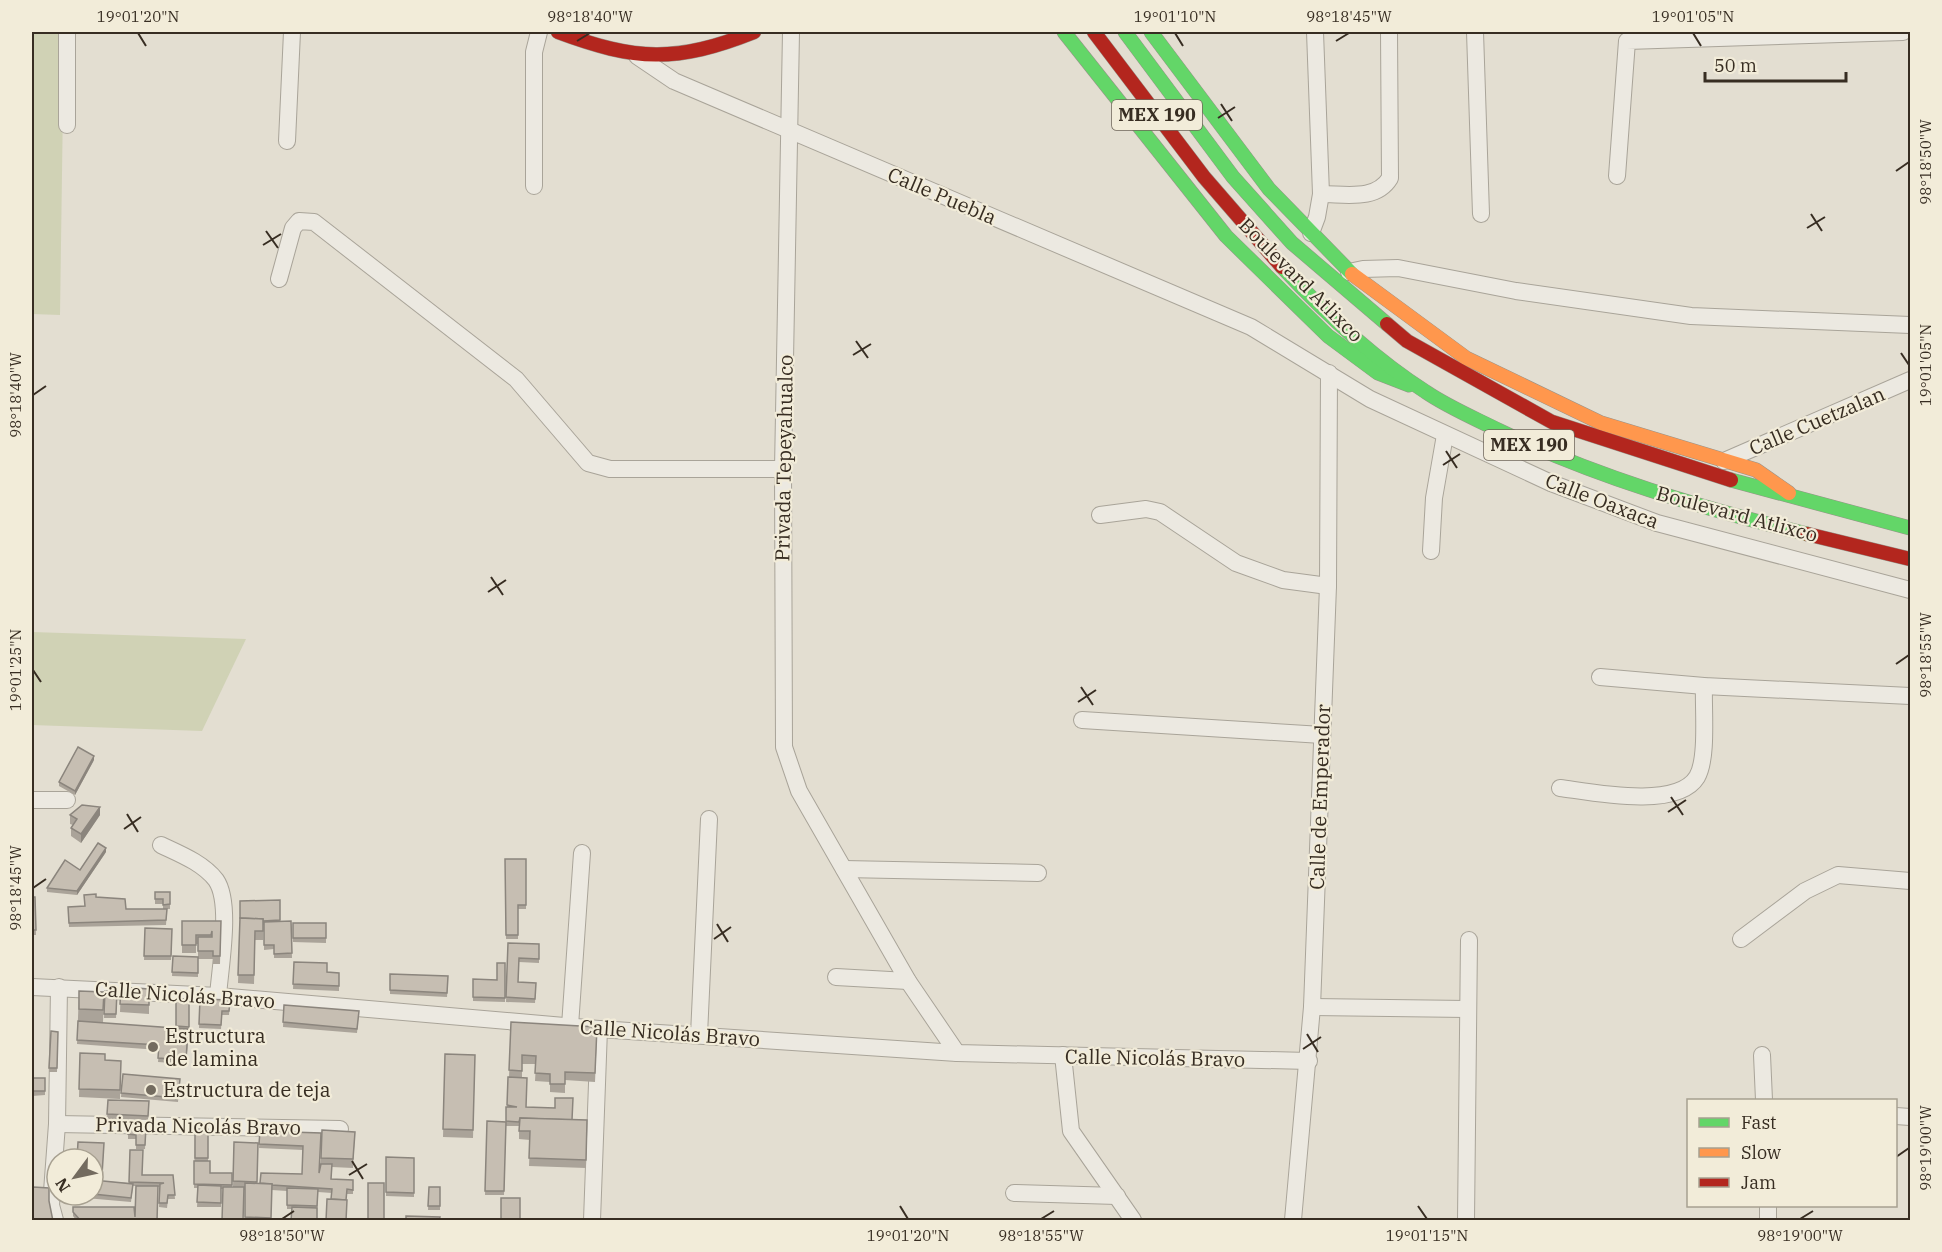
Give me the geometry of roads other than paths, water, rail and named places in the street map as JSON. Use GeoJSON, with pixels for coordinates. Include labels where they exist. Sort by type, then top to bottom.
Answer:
{"type":"FeatureCollection","features":[{"type":"Feature","properties":{"kind":"main road"},"geometry":{"type":"LineString","coordinates":[[558,32],[606,49],[638,56],[682,56],[720,47],[754,32]]}},
{"type":"Feature","properties":{"kind":"main road"},"geometry":{"type":"LineString","coordinates":[[1064,32],[1226,236],[1328,336],[1378,373],[1422,389]]}},
{"type":"Feature","properties":{"kind":"main road","name":"Boulevard Atlixco"},"geometry":{"type":"LineString","coordinates":[[1094,32],[1220,197],[1311,296],[1357,339],[1422,389],[1518,441],[1614,479],[1723,513],[1911,559]]}},
{"type":"Feature","properties":{"kind":"main road","name":"MEX 190"},"geometry":{"type":"LineString","coordinates":[[1125,32],[1233,177],[1292,243],[1407,341],[1552,422],[1694,470],[1911,528]]}},
{"type":"Feature","properties":{"kind":"main road"},"geometry":{"type":"LineString","coordinates":[[1151,32],[1269,189],[1311,233],[1349,272],[1466,357],[1601,423],[1756,470],[1795,497]]}},
{"type":"Feature","properties":{"kind":"street"},"geometry":{"type":"LineString","coordinates":[[67,32],[68,125]]}},
{"type":"Feature","properties":{"kind":"street"},"geometry":{"type":"LineString","coordinates":[[287,141],[292,32]]}},
{"type":"Feature","properties":{"kind":"street"},"geometry":{"type":"LineString","coordinates":[[534,186],[534,52],[539,32]]}},
{"type":"Feature","properties":{"kind":"street","name":"Privada Tepeyahualco"},"geometry":{"type":"LineString","coordinates":[[791,32],[783,469],[783,747],[799,791],[908,981],[957,1053]]}},
{"type":"Feature","properties":{"kind":"street"},"geometry":{"type":"LineString","coordinates":[[1311,233],[1322,194],[1316,32]]}},
{"type":"Feature","properties":{"kind":"street"},"geometry":{"type":"LineString","coordinates":[[1322,194],[1375,193],[1384,188],[1390,178],[1389,32]]}},
{"type":"Feature","properties":{"kind":"street"},"geometry":{"type":"LineString","coordinates":[[1475,32],[1482,214]]}},
{"type":"Feature","properties":{"kind":"street"},"geometry":{"type":"LineString","coordinates":[[1617,176],[1627,41],[1728,35],[1903,32]]}},
{"type":"Feature","properties":{"kind":"street","name":"Calle Puebla"},"geometry":{"type":"LineString","coordinates":[[638,56],[674,81],[1251,327]]}},
{"type":"Feature","properties":{"kind":"street"},"geometry":{"type":"LineString","coordinates":[[279,279],[292,228],[299,221],[314,222],[516,379],[588,463],[610,469],[783,469]]}},
{"type":"Feature","properties":{"kind":"street"},"geometry":{"type":"LineString","coordinates":[[1349,272],[1363,268],[1398,268],[1525,292],[1691,316],[1911,325]]}},
{"type":"Feature","properties":{"kind":"street","name":"Calle Oaxaca"},"geometry":{"type":"LineString","coordinates":[[1251,327],[1370,399],[1551,483],[1657,523],[1911,590]]}},
{"type":"Feature","properties":{"kind":"street","name":"Calle de Emperador"},"geometry":{"type":"LineString","coordinates":[[1293,1221],[1312,1007],[1328,586],[1329,373]]}},
{"type":"Feature","properties":{"kind":"street","name":"Calle Cuetzalan"},"geometry":{"type":"LineString","coordinates":[[1724,461],[1911,380]]}},
{"type":"Feature","properties":{"kind":"street"},"geometry":{"type":"LineString","coordinates":[[1431,551],[1434,498],[1445,435]]}},
{"type":"Feature","properties":{"kind":"street"},"geometry":{"type":"LineString","coordinates":[[1100,515],[1146,509],[1160,512],[1236,563],[1283,580],[1328,586]]}},
{"type":"Feature","properties":{"kind":"street"},"geometry":{"type":"LineString","coordinates":[[1600,677],[1704,686],[1911,696]]}},
{"type":"Feature","properties":{"kind":"street"},"geometry":{"type":"LineString","coordinates":[[1560,788],[1641,798],[1665,795],[1685,787],[1696,778],[1702,758],[1704,686]]}},
{"type":"Feature","properties":{"kind":"street"},"geometry":{"type":"LineString","coordinates":[[1082,720],[1322,735]]}},
{"type":"Feature","properties":{"kind":"street"},"geometry":{"type":"LineString","coordinates":[[32,800],[67,800]]}},
{"type":"Feature","properties":{"kind":"street"},"geometry":{"type":"LineString","coordinates":[[699,1035],[710,819]]}},
{"type":"Feature","properties":{"kind":"street"},"geometry":{"type":"LineString","coordinates":[[161,845],[190,858],[216,880],[224,902],[218,996]]}},
{"type":"Feature","properties":{"kind":"street"},"geometry":{"type":"LineString","coordinates":[[570,1026],[582,854]]}},
{"type":"Feature","properties":{"kind":"street"},"geometry":{"type":"LineString","coordinates":[[844,869],[1038,873]]}},
{"type":"Feature","properties":{"kind":"street"},"geometry":{"type":"LineString","coordinates":[[1741,939],[1805,891],[1838,875],[1911,881]]}},
{"type":"Feature","properties":{"kind":"street"},"geometry":{"type":"LineString","coordinates":[[1466,1221],[1469,940]]}},
{"type":"Feature","properties":{"kind":"street"},"geometry":{"type":"LineString","coordinates":[[836,977],[908,981]]}},
{"type":"Feature","properties":{"kind":"street","name":"Calle Nicolás Bravo"},"geometry":{"type":"LineString","coordinates":[[32,987],[218,996],[599,1029],[957,1053],[1309,1061]]}},
{"type":"Feature","properties":{"kind":"street"},"geometry":{"type":"LineString","coordinates":[[55,1221],[51,1205],[57,1124],[59,987]]}},
{"type":"Feature","properties":{"kind":"street"},"geometry":{"type":"LineString","coordinates":[[1312,1007],[1467,1009]]}},
{"type":"Feature","properties":{"kind":"street"},"geometry":{"type":"LineString","coordinates":[[592,1221],[599,1029]]}},
{"type":"Feature","properties":{"kind":"street"},"geometry":{"type":"LineString","coordinates":[[1062,1055],[1071,1131],[1133,1221]]}},
{"type":"Feature","properties":{"kind":"street"},"geometry":{"type":"LineString","coordinates":[[1762,1055],[1764,1099]]}},
{"type":"Feature","properties":{"kind":"street","name":"Privada Nicolás Bravo"},"geometry":{"type":"LineString","coordinates":[[57,1124],[340,1129]]}},
{"type":"Feature","properties":{"kind":"street"},"geometry":{"type":"LineString","coordinates":[[1014,1193],[1117,1196]]}},
{"type":"Feature","properties":{"kind":"place","name":"Estructura de lamina"},"geometry":{"type":"Point","coordinates":[153,1047]}},
{"type":"Feature","properties":{"kind":"place","name":"Estructura de teja"},"geometry":{"type":"Point","coordinates":[151,1090]}}]}
